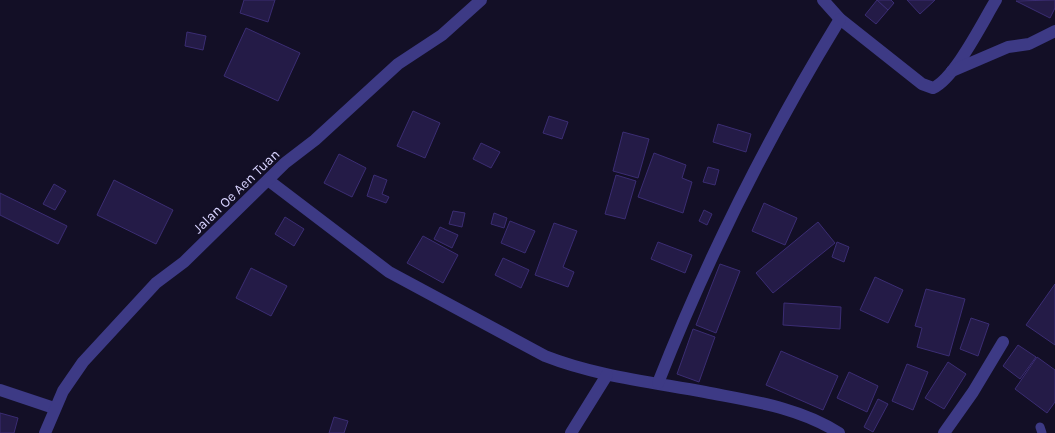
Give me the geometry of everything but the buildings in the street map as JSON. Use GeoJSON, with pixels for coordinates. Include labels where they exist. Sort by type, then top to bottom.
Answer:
{"type":"FeatureCollection","features":[{"type":"Feature","properties":{"kind":"street","name":"Jalan Oe Aen Tuan"},"geometry":{"type":"LineString","coordinates":[[45,433],[54,408],[82,362],[116,323],[156,283],[184,262],[268,180],[398,64],[442,35],[481,0]]}},
{"type":"Feature","properties":{"kind":"street"},"geometry":{"type":"LineString","coordinates":[[823,0],[840,19],[922,84],[932,88],[942,84],[952,71],[996,0]]}},
{"type":"Feature","properties":{"kind":"street"},"geometry":{"type":"LineString","coordinates":[[658,383],[687,308],[726,223],[810,68],[840,19]]}},
{"type":"Feature","properties":{"kind":"street"},"geometry":{"type":"LineString","coordinates":[[952,71],[1008,47],[1029,44],[1055,30]]}},
{"type":"Feature","properties":{"kind":"street"},"geometry":{"type":"LineString","coordinates":[[268,180],[389,272],[545,356],[607,376],[658,383],[785,409],[806,416],[839,433]]}},
{"type":"Feature","properties":{"kind":"street"},"geometry":{"type":"LineString","coordinates":[[944,433],[973,392],[1003,342]]}},
{"type":"Feature","properties":{"kind":"street"},"geometry":{"type":"LineString","coordinates":[[571,433],[607,376]]}},
{"type":"Feature","properties":{"kind":"street"},"geometry":{"type":"LineString","coordinates":[[0,390],[54,408]]}}]}
